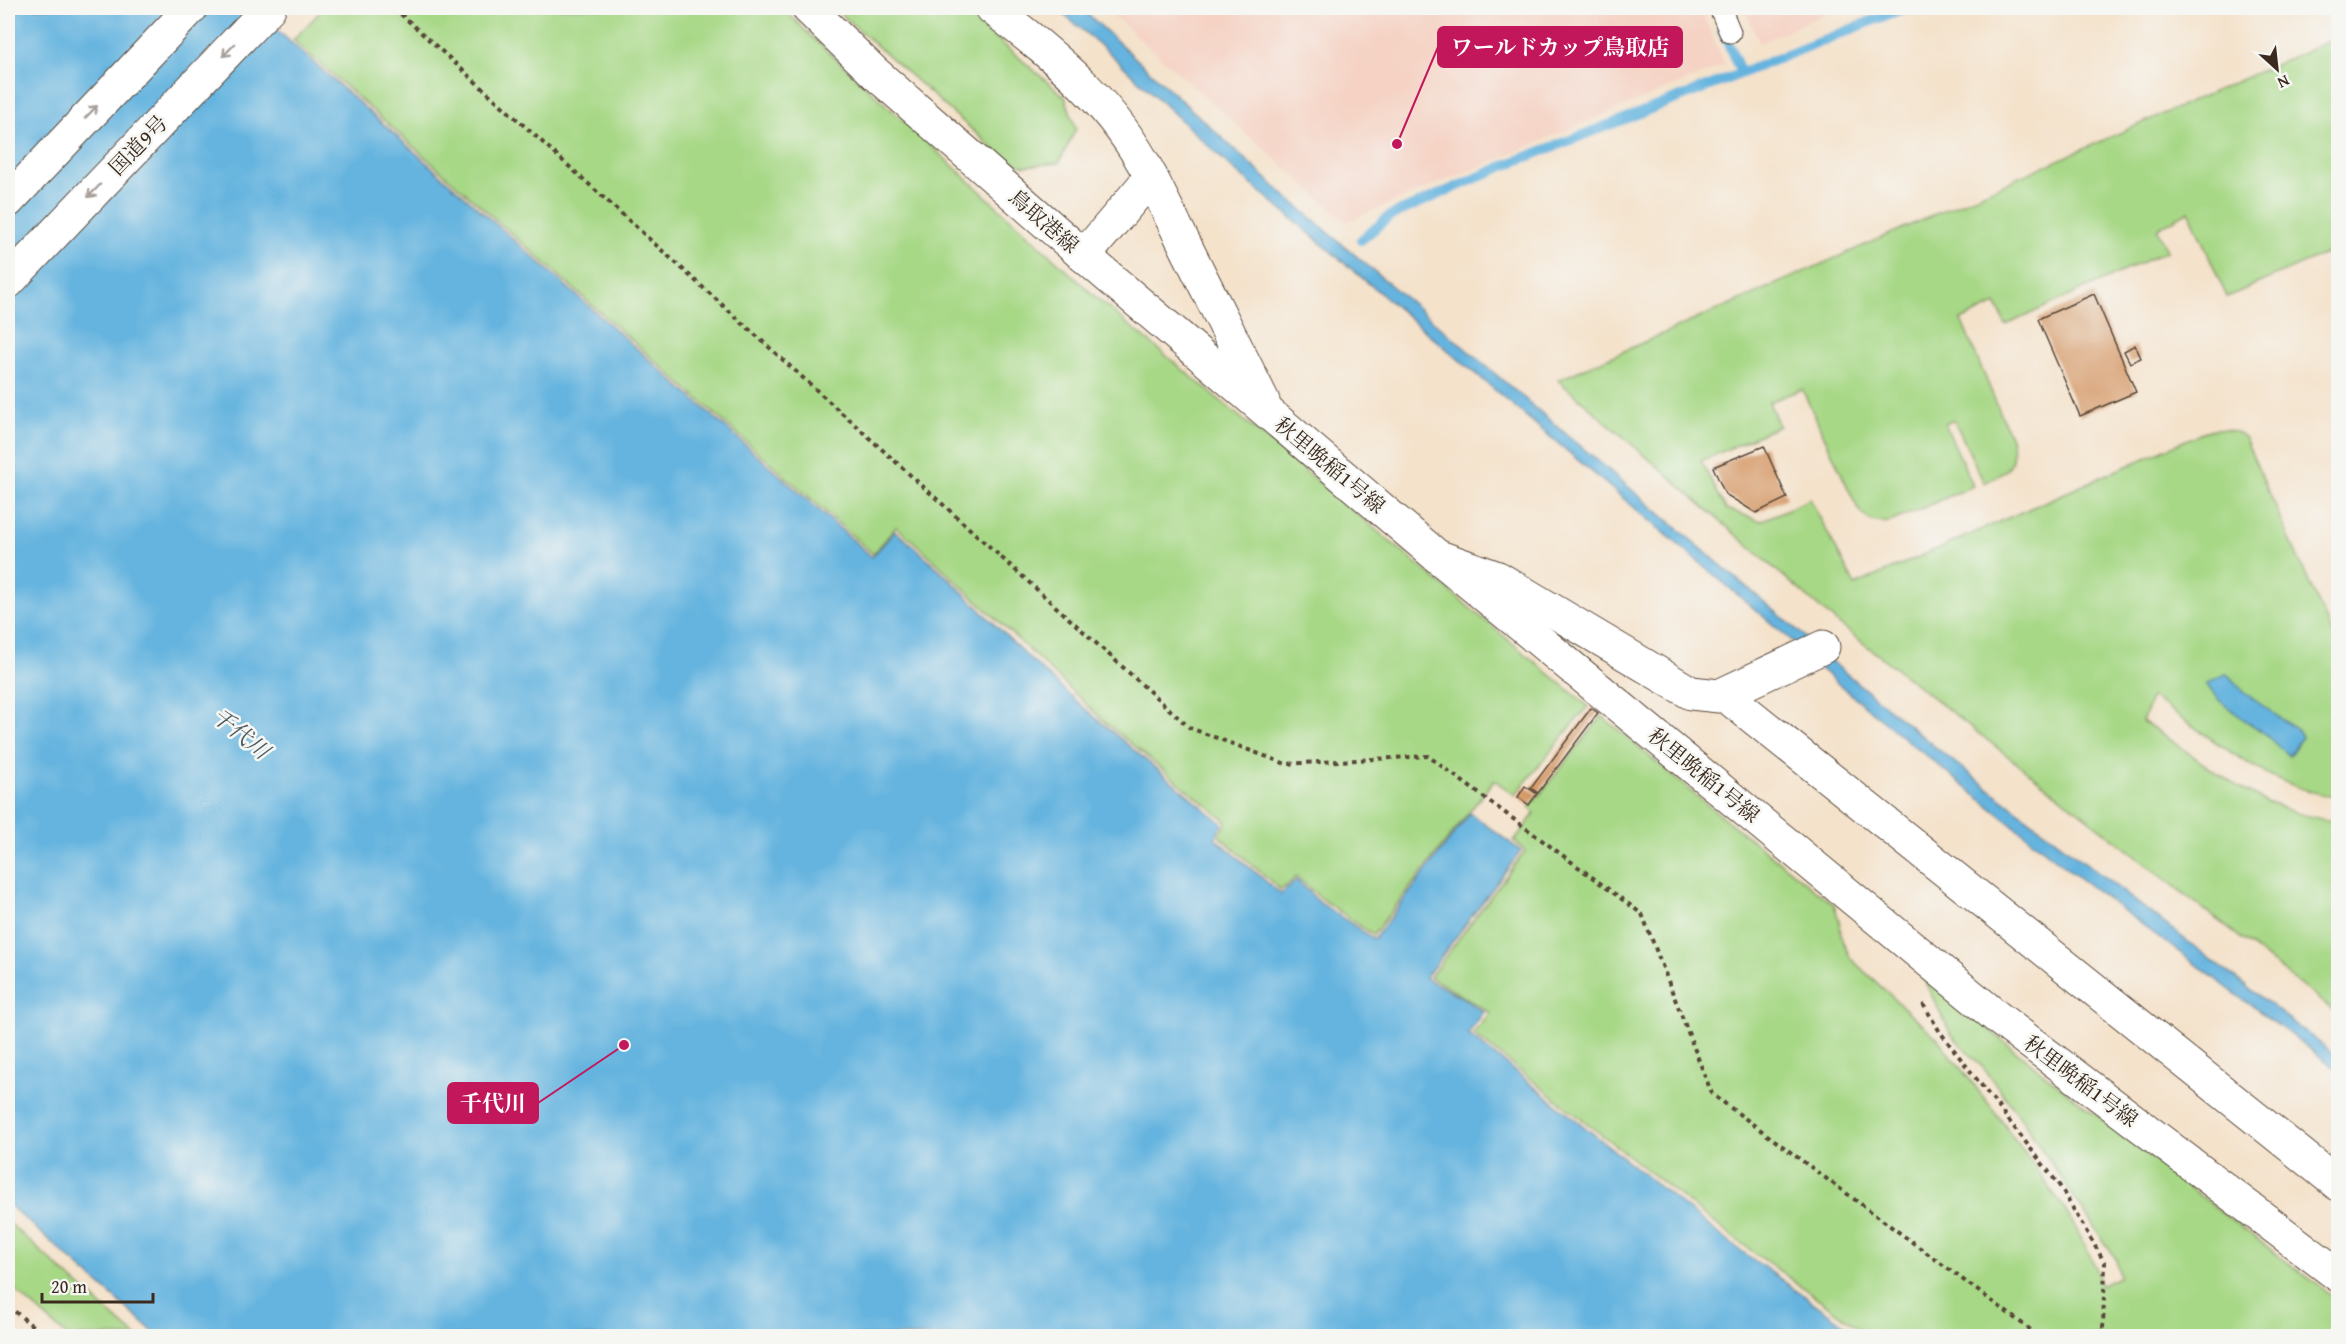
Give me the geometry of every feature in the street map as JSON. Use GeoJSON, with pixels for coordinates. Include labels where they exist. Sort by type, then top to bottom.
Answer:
{"type":"FeatureCollection","features":[{"type":"Feature","properties":{"kind":"main road"},"geometry":{"type":"LineString","coordinates":[[8,201],[191,8]]}},
{"type":"Feature","properties":{"kind":"main road","name":"国道9号"},"geometry":{"type":"LineString","coordinates":[[8,282],[269,8]]}},
{"type":"Feature","properties":{"kind":"main road","name":"鳥取港線"},"geometry":{"type":"LineString","coordinates":[[808,8],[875,73],[1084,256],[1151,177]]}},
{"type":"Feature","properties":{"kind":"main road"},"geometry":{"type":"LineString","coordinates":[[992,8],[1044,49],[1092,92],[1128,136],[1151,177],[1269,412]]}},
{"type":"Feature","properties":{"kind":"main road","name":"秋里晩稲1号線"},"geometry":{"type":"LineString","coordinates":[[1084,256],[1438,557],[1998,1018],[2338,1275]]}},
{"type":"Feature","properties":{"kind":"main road"},"geometry":{"type":"LineString","coordinates":[[1438,557],[1498,578],[1691,693],[1719,696],[1823,647]]}},
{"type":"Feature","properties":{"kind":"main road"},"geometry":{"type":"LineString","coordinates":[[1724,694],[2338,1184]]}},
{"type":"Feature","properties":{"kind":"lane"},"geometry":{"type":"LineString","coordinates":[[1720,8],[1731,32]]}},
{"type":"Feature","properties":{"kind":"path"},"geometry":{"type":"LineString","coordinates":[[394,8],[1190,728],[1286,764],[1428,756],[1642,914],[1712,1094],[2039,1336]]}},
{"type":"Feature","properties":{"kind":"path"},"geometry":{"type":"LineString","coordinates":[[1921,1002],[1940,1032],[2059,1185],[2105,1263],[2101,1336]]}},
{"type":"Feature","properties":{"kind":"path"},"geometry":{"type":"LineString","coordinates":[[8,1306],[45,1336]]}},
{"type":"Feature","properties":{"kind":"shaded area"},"geometry":{"type":"Polygon","coordinates":[[[1105,8],[1700,8],[1725,65],[1346,222],[1105,8]]]}},
{"type":"Feature","properties":{"kind":"shaded area"},"geometry":{"type":"Polygon","coordinates":[[[1743,8],[1839,8],[1760,43],[1743,8]]]}},
{"type":"Feature","properties":{"kind":"green space"},"geometry":{"type":"Polygon","coordinates":[[[324,8],[783,8],[1099,300],[1588,706],[1515,795],[1494,780],[1373,935],[1318,896],[1297,877],[1281,890],[1219,836],[1227,822],[1107,724],[920,547],[896,527],[873,554],[293,40],[324,8]]]}},
{"type":"Feature","properties":{"kind":"green space"},"geometry":{"type":"Polygon","coordinates":[[[834,8],[961,8],[1065,97],[1076,129],[1059,163],[1024,166],[1003,157],[834,8]]]}},
{"type":"Feature","properties":{"kind":"green space"},"geometry":{"type":"Polygon","coordinates":[[[2338,37],[2338,248],[2227,297],[2189,211],[2157,229],[2167,251],[2006,325],[1996,304],[1961,320],[2011,438],[2013,455],[2011,462],[2009,467],[1999,475],[1984,483],[1954,420],[1945,424],[1973,486],[1890,522],[1872,521],[1858,509],[1802,389],[1769,402],[1779,426],[1701,461],[1726,509],[1761,521],[1810,499],[1855,585],[2209,430],[2227,429],[2244,437],[2333,635],[2338,633],[2338,797],[2313,792],[2264,772],[2240,759],[2152,697],[2142,721],[2253,795],[2289,810],[2338,822],[2338,1014],[1835,621],[1558,380],[2338,37]]]}},
{"type":"Feature","properties":{"kind":"green space"},"geometry":{"type":"Polygon","coordinates":[[[1602,716],[1700,799],[1834,905],[1842,940],[1851,959],[1937,1038],[1996,1113],[2062,1205],[2096,1268],[2100,1286],[2119,1277],[2116,1259],[2020,1117],[1986,1071],[1951,1034],[1921,974],[2128,1140],[2338,1300],[2338,1336],[1870,1336],[1727,1233],[1473,1034],[1491,1013],[1430,977],[1525,851],[1514,841],[1535,813],[1529,808],[1602,716]]]}},
{"type":"Feature","properties":{"kind":"green space"},"geometry":{"type":"Polygon","coordinates":[[[8,1222],[136,1336],[67,1336],[8,1284],[8,1222]]]}},
{"type":"Feature","properties":{"kind":"water"},"geometry":{"type":"Polygon","coordinates":[[[8,8],[252,8],[872,557],[895,531],[912,545],[1073,698],[1223,824],[1215,838],[1281,894],[1297,880],[1319,902],[1374,939],[1470,813],[1521,851],[1425,978],[1484,1012],[1468,1034],[1729,1242],[1860,1336],[158,1336],[8,1204],[8,8]]]}},
{"type":"Feature","properties":{"kind":"water"},"geometry":{"type":"Polygon","coordinates":[[[1056,8],[1081,8],[1282,193],[1831,661],[1945,755],[2338,1057],[2338,1070],[2078,877],[1818,667],[1797,645],[1232,168],[1105,49],[1056,8]]]}},
{"type":"Feature","properties":{"kind":"water"},"geometry":{"type":"Polygon","coordinates":[[[2225,674],[2245,693],[2298,731],[2302,737],[2289,756],[2260,730],[2217,698],[2206,684],[2225,674]]]}},
{"type":"Feature","properties":{"kind":"building"},"geometry":{"type":"Polygon","coordinates":[[[2094,294],[2136,392],[2080,416],[2038,319],[2094,294]]]}},
{"type":"Feature","properties":{"kind":"building"},"geometry":{"type":"Polygon","coordinates":[[[2135,345],[2141,358],[2130,363],[2124,351],[2135,345]]]}},
{"type":"Feature","properties":{"kind":"building"},"geometry":{"type":"Polygon","coordinates":[[[1764,446],[1787,498],[1756,513],[1725,494],[1713,467],[1764,446]]]}},
{"type":"Feature","properties":{"kind":"building"},"geometry":{"type":"Polygon","coordinates":[[[1591,708],[1598,713],[1538,793],[1531,788],[1591,708]]]}},
{"type":"Feature","properties":{"kind":"building"},"geometry":{"type":"Polygon","coordinates":[[[1525,786],[1537,794],[1529,805],[1518,797],[1525,786]]]}},
{"type":"Feature","properties":{"kind":"waterway"},"geometry":{"type":"LineString","coordinates":[[1361,240],[1390,216],[1506,165],[1904,8]]}},
{"type":"Feature","properties":{"kind":"waterway"},"geometry":{"type":"LineString","coordinates":[[1722,30],[1741,73]]}},
{"type":"Feature","properties":{"kind":"place","name":"ワールドカップ鳥取店"},"geometry":{"type":"Point","coordinates":[1397,144]}},
{"type":"Feature","properties":{"kind":"place","name":"千代川"},"geometry":{"type":"Point","coordinates":[624,1045]}}]}
